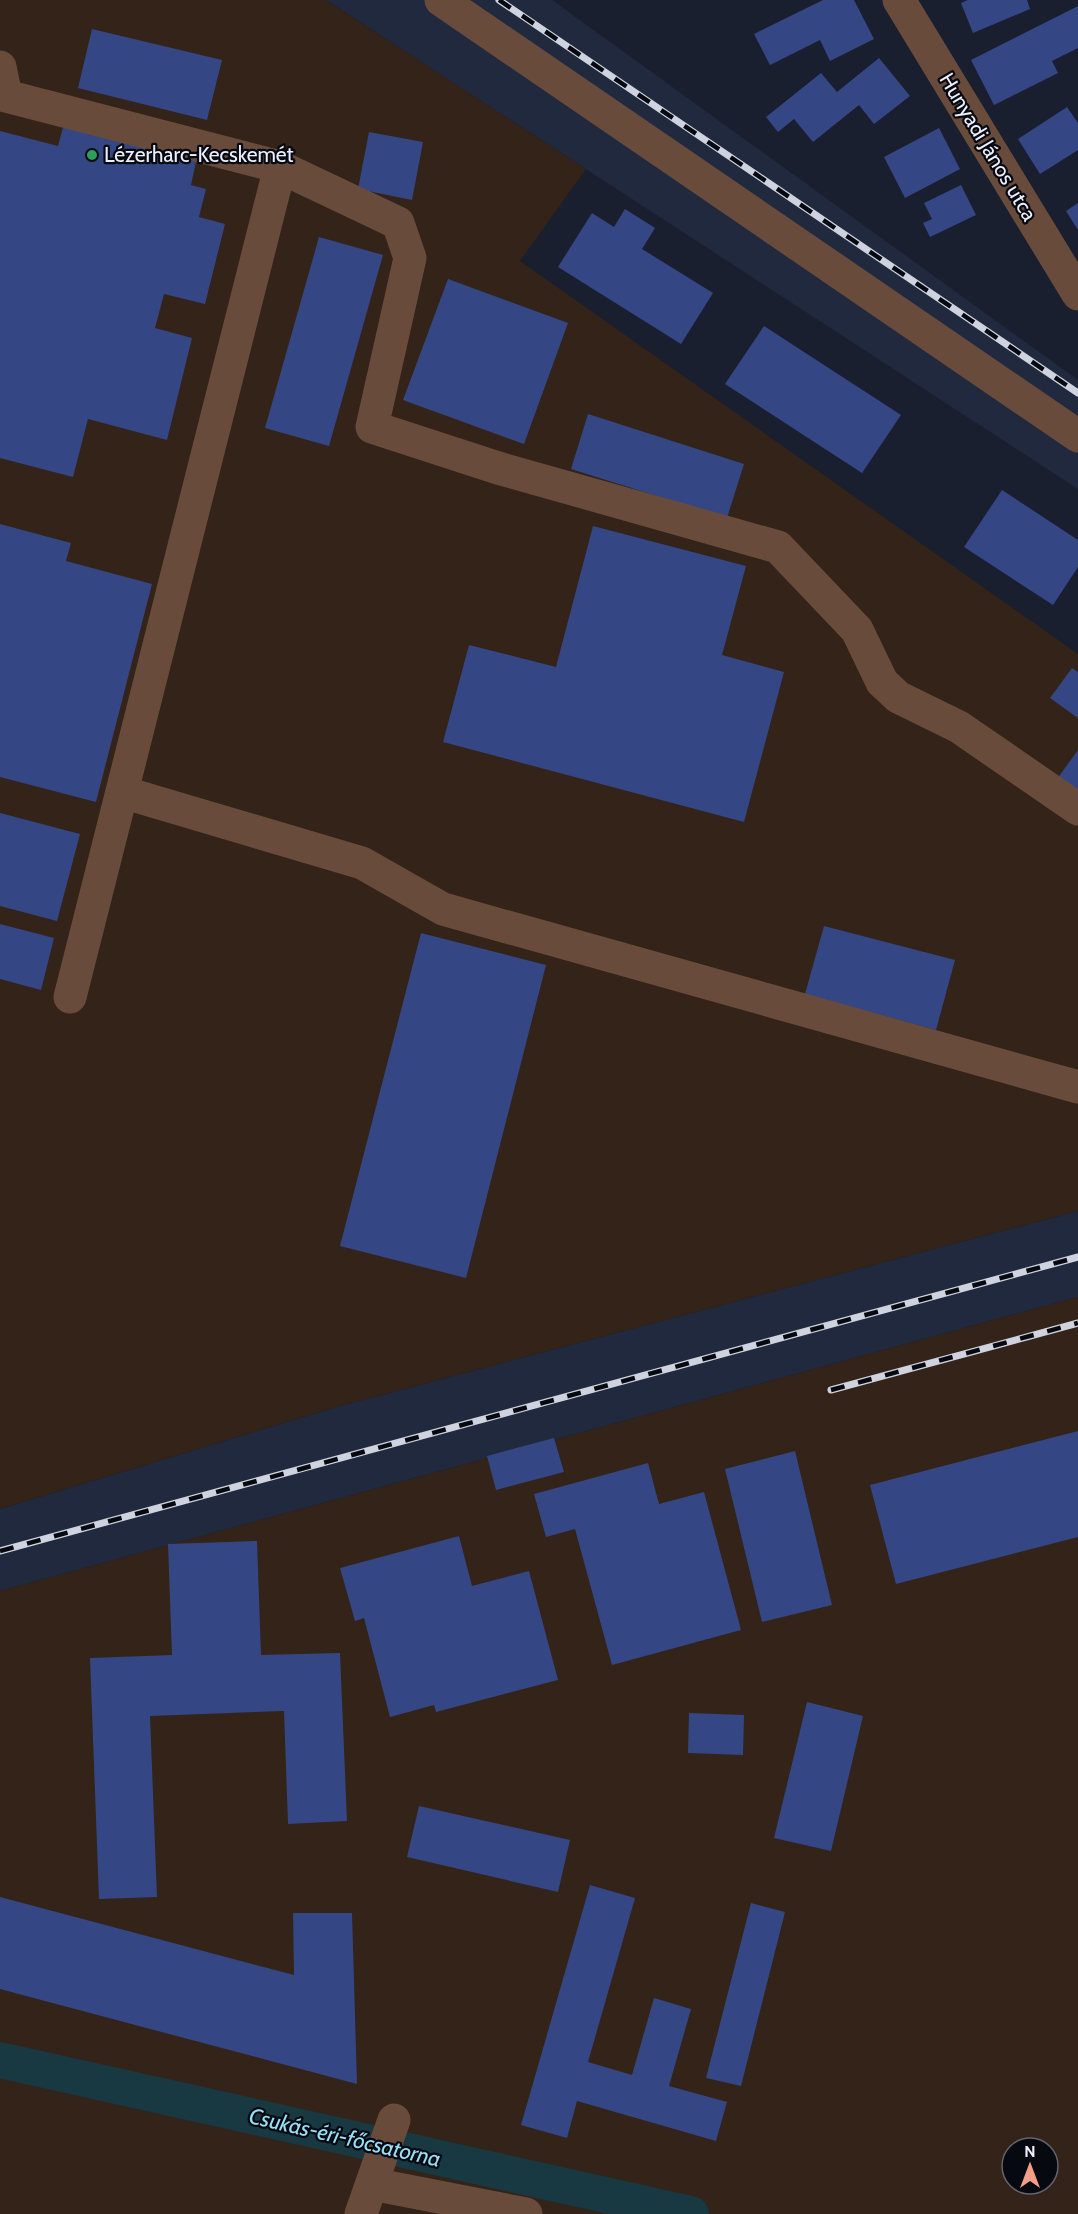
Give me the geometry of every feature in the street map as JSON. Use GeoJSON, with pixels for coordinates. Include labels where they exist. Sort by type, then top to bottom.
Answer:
{"type":"FeatureCollection","features":[{"type":"Feature","properties":{"kind":"street"},"geometry":{"type":"LineString","coordinates":[[441,0],[1078,436]]}},
{"type":"Feature","properties":{"kind":"street","name":"Hunyadi János utca"},"geometry":{"type":"LineString","coordinates":[[898,0],[1078,294]]}},
{"type":"Feature","properties":{"kind":"street"},"geometry":{"type":"LineString","coordinates":[[0,67],[6,96],[280,167],[398,223],[410,258],[372,427],[498,468],[778,547],[857,630],[882,682],[898,697],[960,727],[1078,809]]}},
{"type":"Feature","properties":{"kind":"street"},"geometry":{"type":"LineString","coordinates":[[70,997],[280,167]]}},
{"type":"Feature","properties":{"kind":"street"},"geometry":{"type":"LineString","coordinates":[[122,792],[362,862],[443,909],[1078,1087]]}},
{"type":"Feature","properties":{"kind":"street"},"geometry":{"type":"LineString","coordinates":[[394,2120],[371,2186],[526,2214]]}},
{"type":"Feature","properties":{"kind":"shaded area"},"geometry":{"type":"Polygon","coordinates":[[[0,0],[326,0],[586,169],[520,261],[1078,654],[1078,1211],[340,1406],[0,1509],[0,0]]]}},
{"type":"Feature","properties":{"kind":"shaded area"},"geometry":{"type":"Polygon","coordinates":[[[326,0],[552,0],[1078,380],[1078,489],[326,0]]]}},
{"type":"Feature","properties":{"kind":"shaded area"},"geometry":{"type":"Polygon","coordinates":[[[1078,1211],[1078,1297],[0,1591],[0,1509],[340,1406],[1078,1211]]]}},
{"type":"Feature","properties":{"kind":"shaded area"},"geometry":{"type":"Polygon","coordinates":[[[1078,1297],[1078,2214],[0,2214],[0,1591],[1078,1297]]]}},
{"type":"Feature","properties":{"kind":"building"},"geometry":{"type":"Polygon","coordinates":[[[823,0],[854,0],[874,39],[830,61],[820,40],[770,65],[754,34],[823,0]]]}},
{"type":"Feature","properties":{"kind":"building"},"geometry":{"type":"Polygon","coordinates":[[[968,0],[1027,0],[1030,9],[973,33],[961,3],[968,0]]]}},
{"type":"Feature","properties":{"kind":"building"},"geometry":{"type":"Polygon","coordinates":[[[1078,6],[1078,48],[1052,61],[1058,73],[994,105],[971,60],[1078,6]]]}},
{"type":"Feature","properties":{"kind":"building"},"geometry":{"type":"Polygon","coordinates":[[[92,29],[222,60],[207,120],[78,88],[92,29]]]}},
{"type":"Feature","properties":{"kind":"building"},"geometry":{"type":"Polygon","coordinates":[[[879,58],[910,96],[874,124],[859,105],[813,142],[794,119],[778,132],[766,117],[821,73],[837,92],[879,58]]]}},
{"type":"Feature","properties":{"kind":"building"},"geometry":{"type":"Polygon","coordinates":[[[1067,107],[1078,123],[1078,150],[1040,174],[1018,139],[1067,107]]]}},
{"type":"Feature","properties":{"kind":"building"},"geometry":{"type":"Polygon","coordinates":[[[64,124],[197,157],[191,185],[206,189],[199,217],[225,224],[205,304],[164,294],[155,328],[192,338],[167,440],[88,419],[73,477],[0,458],[0,131],[58,146],[64,124]]]}},
{"type":"Feature","properties":{"kind":"building"},"geometry":{"type":"Polygon","coordinates":[[[939,128],[960,169],[905,198],[884,157],[939,128]]]}},
{"type":"Feature","properties":{"kind":"building"},"geometry":{"type":"Polygon","coordinates":[[[369,132],[423,142],[412,200],[358,189],[369,132]]]}},
{"type":"Feature","properties":{"kind":"building"},"geometry":{"type":"Polygon","coordinates":[[[961,185],[976,215],[930,237],[923,223],[932,219],[924,203],[961,185]]]}},
{"type":"Feature","properties":{"kind":"building"},"geometry":{"type":"Polygon","coordinates":[[[1078,203],[1078,230],[1066,211],[1078,203]]]}},
{"type":"Feature","properties":{"kind":"building"},"geometry":{"type":"Polygon","coordinates":[[[625,209],[655,228],[642,249],[713,293],[681,344],[558,267],[592,213],[614,227],[625,209]]]}},
{"type":"Feature","properties":{"kind":"building"},"geometry":{"type":"Polygon","coordinates":[[[319,237],[383,255],[329,446],[265,428],[319,237]]]}},
{"type":"Feature","properties":{"kind":"building"},"geometry":{"type":"Polygon","coordinates":[[[448,279],[568,323],[524,444],[403,400],[448,279]]]}},
{"type":"Feature","properties":{"kind":"building"},"geometry":{"type":"Polygon","coordinates":[[[764,326],[901,415],[862,473],[725,384],[764,326]]]}},
{"type":"Feature","properties":{"kind":"building"},"geometry":{"type":"Polygon","coordinates":[[[588,414],[744,464],[727,518],[571,469],[588,414]]]}},
{"type":"Feature","properties":{"kind":"building"},"geometry":{"type":"Polygon","coordinates":[[[1002,490],[1078,540],[1078,567],[1053,605],[964,547],[1002,490]]]}},
{"type":"Feature","properties":{"kind":"building"},"geometry":{"type":"Polygon","coordinates":[[[0,524],[71,543],[66,561],[152,584],[96,802],[0,777],[0,524]]]}},
{"type":"Feature","properties":{"kind":"building"},"geometry":{"type":"Polygon","coordinates":[[[593,526],[746,566],[722,655],[784,672],[744,822],[443,742],[469,645],[556,667],[593,526]]]}},
{"type":"Feature","properties":{"kind":"building"},"geometry":{"type":"Polygon","coordinates":[[[1072,668],[1078,672],[1078,718],[1050,698],[1072,668]]]}},
{"type":"Feature","properties":{"kind":"building"},"geometry":{"type":"Polygon","coordinates":[[[1078,750],[1078,793],[1057,779],[1078,750]]]}},
{"type":"Feature","properties":{"kind":"building"},"geometry":{"type":"Polygon","coordinates":[[[0,813],[80,834],[57,921],[0,906],[0,813]]]}},
{"type":"Feature","properties":{"kind":"building"},"geometry":{"type":"Polygon","coordinates":[[[0,924],[54,938],[41,990],[0,979],[0,924]]]}},
{"type":"Feature","properties":{"kind":"building"},"geometry":{"type":"Polygon","coordinates":[[[824,926],[955,960],[936,1030],[805,994],[824,926]]]}},
{"type":"Feature","properties":{"kind":"building"},"geometry":{"type":"Polygon","coordinates":[[[421,933],[546,965],[466,1278],[340,1246],[421,933]]]}},
{"type":"Feature","properties":{"kind":"building"},"geometry":{"type":"Polygon","coordinates":[[[1078,1431],[1078,1537],[896,1584],[870,1485],[1078,1431]]]}},
{"type":"Feature","properties":{"kind":"building"},"geometry":{"type":"Polygon","coordinates":[[[554,1438],[564,1472],[496,1490],[487,1456],[554,1438]]]}},
{"type":"Feature","properties":{"kind":"building"},"geometry":{"type":"Polygon","coordinates":[[[795,1451],[832,1605],[762,1622],[725,1469],[795,1451]]]}},
{"type":"Feature","properties":{"kind":"building"},"geometry":{"type":"Polygon","coordinates":[[[648,1463],[659,1504],[704,1492],[741,1630],[612,1665],[575,1529],[546,1537],[534,1494],[648,1463]]]}},
{"type":"Feature","properties":{"kind":"building"},"geometry":{"type":"Polygon","coordinates":[[[459,1536],[472,1586],[529,1571],[558,1680],[436,1712],[434,1705],[390,1717],[364,1618],[355,1621],[340,1568],[459,1536]]]}},
{"type":"Feature","properties":{"kind":"building"},"geometry":{"type":"Polygon","coordinates":[[[257,1541],[261,1655],[340,1653],[347,1821],[288,1824],[284,1711],[150,1716],[157,1897],[99,1899],[90,1658],[172,1655],[168,1544],[257,1541]]]}},
{"type":"Feature","properties":{"kind":"building"},"geometry":{"type":"Polygon","coordinates":[[[807,1702],[863,1716],[831,1851],[774,1838],[807,1702]]]}},
{"type":"Feature","properties":{"kind":"building"},"geometry":{"type":"Polygon","coordinates":[[[689,1713],[744,1715],[743,1755],[688,1753],[689,1713]]]}},
{"type":"Feature","properties":{"kind":"building"},"geometry":{"type":"Polygon","coordinates":[[[419,1806],[570,1840],[558,1892],[407,1857],[419,1806]]]}},
{"type":"Feature","properties":{"kind":"building"},"geometry":{"type":"Polygon","coordinates":[[[590,1885],[635,1898],[588,2062],[632,2075],[654,1998],[691,2009],[669,2086],[727,2102],[716,2141],[577,2101],[567,2138],[521,2125],[590,1885]]]}},
{"type":"Feature","properties":{"kind":"building"},"geometry":{"type":"Polygon","coordinates":[[[0,1897],[294,1975],[293,1913],[352,1913],[357,2084],[0,1989],[0,1897]]]}},
{"type":"Feature","properties":{"kind":"building"},"geometry":{"type":"Polygon","coordinates":[[[751,1903],[785,1912],[741,2086],[706,2078],[751,1903]]]}},
{"type":"Feature","properties":{"kind":"waterway","name":"Csukás-éri-főcsatorna"},"geometry":{"type":"LineString","coordinates":[[0,2060],[691,2214]]}},
{"type":"Feature","properties":{"kind":"railway"},"geometry":{"type":"LineString","coordinates":[[499,0],[1078,393]]}},
{"type":"Feature","properties":{"kind":"railway"},"geometry":{"type":"LineString","coordinates":[[0,1551],[1078,1257]]}},
{"type":"Feature","properties":{"kind":"railway"},"geometry":{"type":"LineString","coordinates":[[831,1390],[1078,1323]]}},
{"type":"Feature","properties":{"kind":"place","name":"Lézerharc-Kecskemét"},"geometry":{"type":"Point","coordinates":[92,155]}}]}
